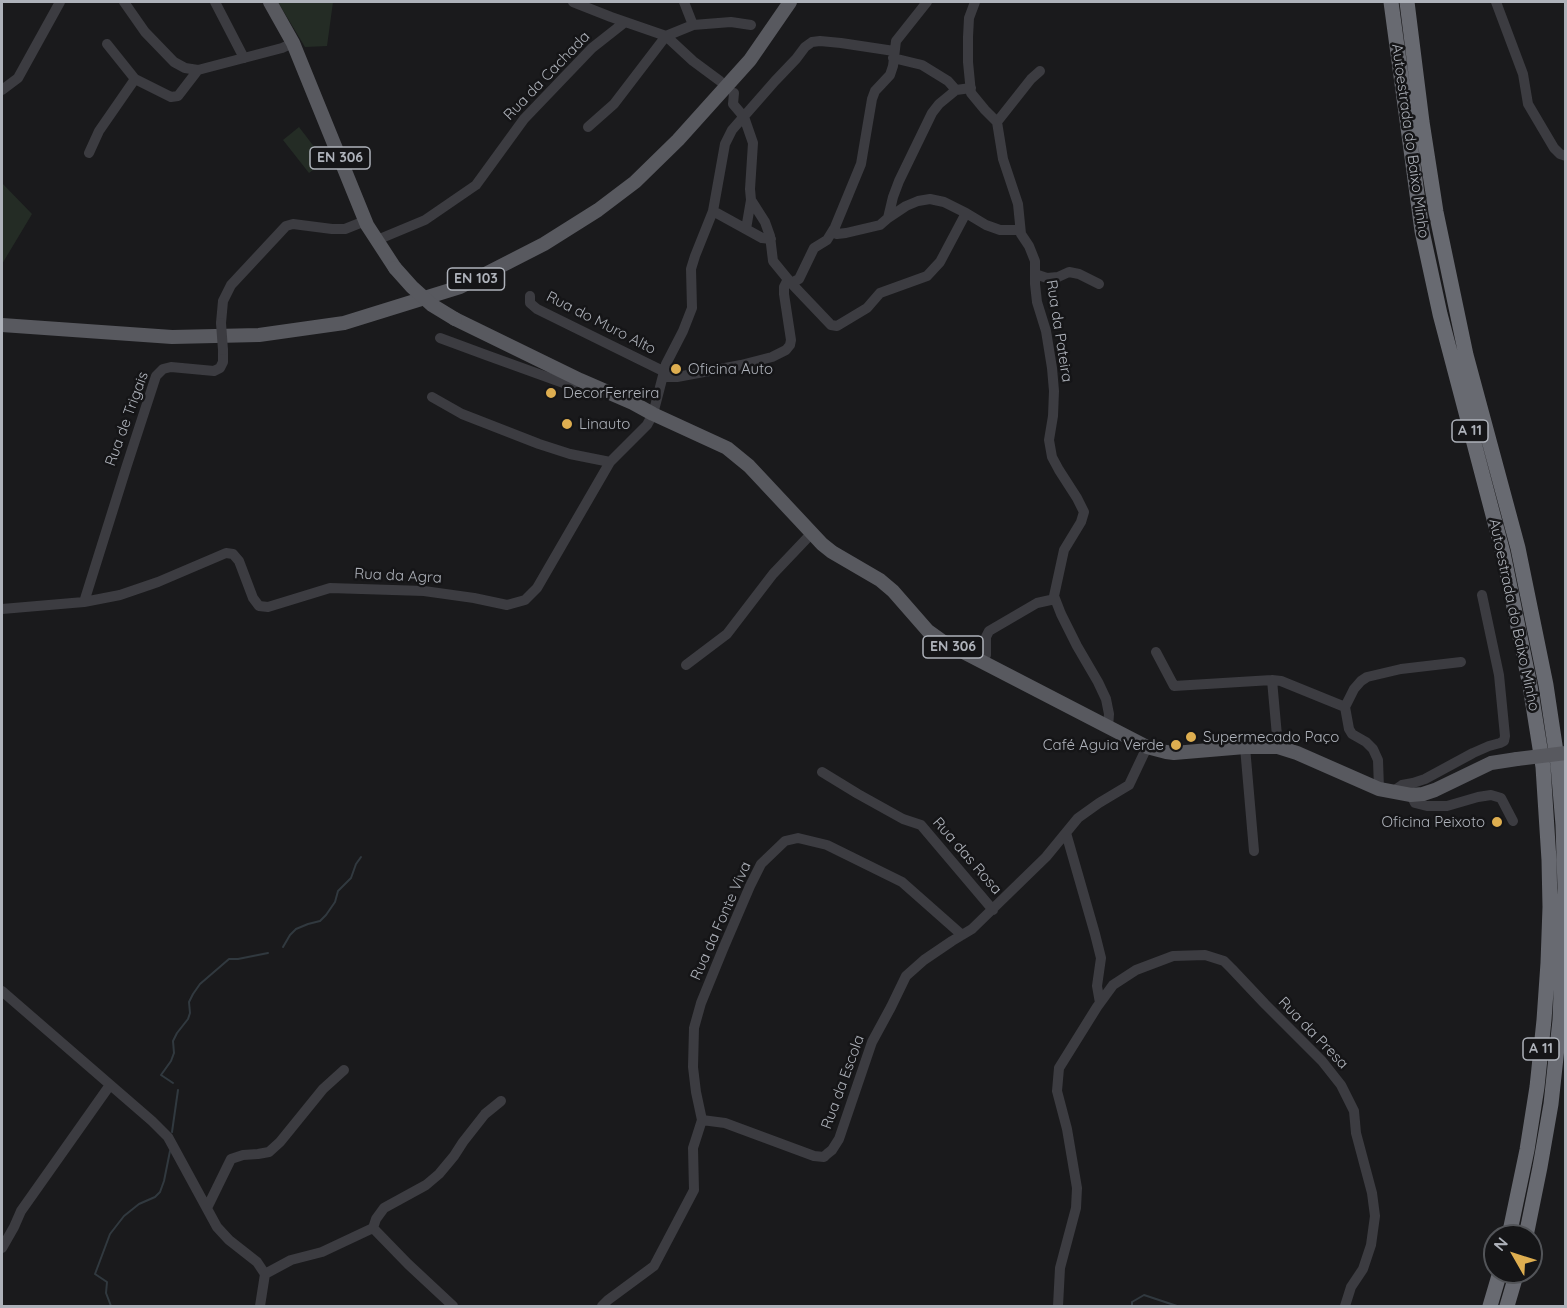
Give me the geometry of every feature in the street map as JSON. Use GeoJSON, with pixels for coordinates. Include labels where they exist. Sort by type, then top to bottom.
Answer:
{"type":"FeatureCollection","features":[{"type":"Feature","properties":{"kind":"highway","name":"Autoestrada do Baixo Minho"},"geometry":{"type":"LineString","coordinates":[[1391,2],[1422,231],[1440,314],[1503,553],[1530,686],[1543,767],[1550,907],[1545,1009],[1534,1108],[1511,1224]]}},
{"type":"Feature","properties":{"kind":"highway","name":"Autoestrada do Baixo Minho"},"geometry":{"type":"LineString","coordinates":[[1407,2],[1436,212],[1466,355],[1518,548],[1546,685],[1558,765],[1565,888],[1560,1020],[1551,1104],[1528,1224]]}},
{"type":"Feature","properties":{"kind":"highway"},"geometry":{"type":"LineString","coordinates":[[1490,1306],[1496,1284]]}},
{"type":"Feature","properties":{"kind":"highway"},"geometry":{"type":"LineString","coordinates":[[1507,1306],[1513,1284]]}},
{"type":"Feature","properties":{"kind":"main road","name":"EN 306"},"geometry":{"type":"LineString","coordinates":[[270,2],[293,43],[365,221],[396,268],[412,287],[455,319],[727,448],[748,466],[811,534],[832,552],[880,580],[893,591],[928,631],[942,641],[1147,747],[1166,752],[1278,747],[1385,791],[1411,795],[1435,790],[1491,763],[1566,753]]}},
{"type":"Feature","properties":{"kind":"main road","name":"EN 103"},"geometry":{"type":"LineString","coordinates":[[714,101],[747,57],[781,2]]}},
{"type":"Feature","properties":{"kind":"main road","name":"EN 103"},"geometry":{"type":"LineString","coordinates":[[2,325],[172,337],[259,335],[344,323],[460,287],[544,244],[598,210],[635,182],[678,140],[750,60],[790,2]]}},
{"type":"Feature","properties":{"kind":"street"},"geometry":{"type":"LineString","coordinates":[[2,90],[18,78],[60,2]]}},
{"type":"Feature","properties":{"kind":"street"},"geometry":{"type":"LineString","coordinates":[[124,2],[145,32],[174,62],[184,68],[198,70],[282,48],[293,43]]}},
{"type":"Feature","properties":{"kind":"street"},"geometry":{"type":"LineString","coordinates":[[215,2],[244,58]]}},
{"type":"Feature","properties":{"kind":"street"},"geometry":{"type":"LineString","coordinates":[[573,2],[666,36],[693,61],[720,81]]}},
{"type":"Feature","properties":{"kind":"street"},"geometry":{"type":"LineString","coordinates":[[684,2],[693,25]]}},
{"type":"Feature","properties":{"kind":"street"},"geometry":{"type":"LineString","coordinates":[[664,375],[677,377],[741,365],[772,357],[786,350],[790,345],[784,286],[790,281],[799,279],[814,248],[826,240],[832,232],[861,164],[875,91],[890,75],[896,41],[927,2]]}},
{"type":"Feature","properties":{"kind":"street"},"geometry":{"type":"LineString","coordinates":[[975,2],[969,18],[968,62],[971,93],[985,110],[997,122],[1040,71]]}},
{"type":"Feature","properties":{"kind":"street"},"geometry":{"type":"LineString","coordinates":[[1496,2],[1523,74],[1528,104],[1554,148],[1566,156]]}},
{"type":"Feature","properties":{"kind":"street","name":"Rua da Cachada"},"geometry":{"type":"LineString","coordinates":[[377,240],[425,220],[476,185],[524,119],[592,48],[625,22]]}},
{"type":"Feature","properties":{"kind":"street"},"geometry":{"type":"LineString","coordinates":[[588,127],[614,104],[666,36],[693,25],[731,22],[751,25]]}},
{"type":"Feature","properties":{"kind":"street"},"geometry":{"type":"LineString","coordinates":[[653,414],[666,364],[692,308],[691,269],[694,256],[713,211],[725,144],[732,130],[805,47],[812,42],[820,41],[894,54],[922,65],[948,81],[956,90]]}},
{"type":"Feature","properties":{"kind":"street"},"geometry":{"type":"LineString","coordinates":[[107,44],[135,79],[171,98],[178,96],[198,70]]}},
{"type":"Feature","properties":{"kind":"street"},"geometry":{"type":"LineString","coordinates":[[88,153],[99,131],[135,79]]}},
{"type":"Feature","properties":{"kind":"street"},"geometry":{"type":"LineString","coordinates":[[888,218],[893,197],[927,121],[939,104],[956,90],[971,88]]}},
{"type":"Feature","properties":{"kind":"street"},"geometry":{"type":"LineString","coordinates":[[734,93],[733,104],[744,117],[753,143],[751,200],[746,229]]}},
{"type":"Feature","properties":{"kind":"street","name":"Rua da Pateira"},"geometry":{"type":"LineString","coordinates":[[997,122],[1003,159],[1018,204],[1021,234],[1035,261],[1037,302],[1046,332],[1054,391],[1049,440],[1052,457],[1084,512],[1081,522],[1064,550],[1055,599]]}},
{"type":"Feature","properties":{"kind":"street"},"geometry":{"type":"LineString","coordinates":[[832,232],[846,233],[880,225],[906,206],[930,199],[944,202],[1000,230],[1020,230]]}},
{"type":"Feature","properties":{"kind":"street"},"geometry":{"type":"LineString","coordinates":[[751,200],[765,222],[771,239],[773,261],[831,325],[837,326],[867,308],[880,293],[919,281],[927,276],[940,262],[966,213]]}},
{"type":"Feature","properties":{"kind":"street"},"geometry":{"type":"LineString","coordinates":[[713,211],[762,238],[771,239]]}},
{"type":"Feature","properties":{"kind":"street","name":"Rua de Trigais"},"geometry":{"type":"LineString","coordinates":[[84,602],[156,376],[162,369],[171,367],[214,371],[220,368],[224,350],[221,323],[223,301],[231,285],[286,226],[293,224],[332,229],[345,228],[365,221]]}},
{"type":"Feature","properties":{"kind":"street"},"geometry":{"type":"LineString","coordinates":[[1035,274],[1047,278],[1058,277],[1069,272],[1079,274],[1099,284]]}},
{"type":"Feature","properties":{"kind":"street","name":"Rua do Muro Alto"},"geometry":{"type":"LineString","coordinates":[[530,296],[530,303],[537,309],[664,375]]}},
{"type":"Feature","properties":{"kind":"street"},"geometry":{"type":"LineString","coordinates":[[440,338],[569,385],[580,380]]}},
{"type":"Feature","properties":{"kind":"street"},"geometry":{"type":"LineString","coordinates":[[432,397],[462,414],[539,444],[570,454],[610,462]]}},
{"type":"Feature","properties":{"kind":"street","name":"Rua da Agra"},"geometry":{"type":"LineString","coordinates":[[84,602],[120,595],[158,582],[226,553],[233,554],[239,561],[253,598],[259,606],[268,607],[330,588],[424,591],[507,604],[525,600],[537,588],[610,462],[647,425],[653,414]]}},
{"type":"Feature","properties":{"kind":"street"},"geometry":{"type":"LineString","coordinates":[[686,665],[727,634],[773,574],[811,534]]}},
{"type":"Feature","properties":{"kind":"street"},"geometry":{"type":"LineString","coordinates":[[1461,662],[1401,669],[1367,677],[1354,689],[1345,707],[1349,729],[1352,734],[1373,748],[1385,791],[1425,779],[1479,751],[1504,741],[1498,668],[1482,596]]}},
{"type":"Feature","properties":{"kind":"street"},"geometry":{"type":"LineString","coordinates":[[982,662],[986,655],[989,631],[1037,603],[1055,599],[1106,699],[1109,714],[1108,727]]}},
{"type":"Feature","properties":{"kind":"street"},"geometry":{"type":"LineString","coordinates":[[2,609],[84,602]]}},
{"type":"Feature","properties":{"kind":"street"},"geometry":{"type":"LineString","coordinates":[[1156,652],[1174,686],[1281,681],[1345,707]]}},
{"type":"Feature","properties":{"kind":"street"},"geometry":{"type":"LineString","coordinates":[[1272,680],[1278,747]]}},
{"type":"Feature","properties":{"kind":"street","name":"Rua da Escola"},"geometry":{"type":"LineString","coordinates":[[702,1120],[725,1123],[814,1156],[824,1157],[839,1139],[872,1042],[906,976],[924,960],[972,929],[993,910],[1046,857],[1078,818],[1129,785],[1147,747]]}},
{"type":"Feature","properties":{"kind":"street"},"geometry":{"type":"LineString","coordinates":[[1245,747],[1254,851]]}},
{"type":"Feature","properties":{"kind":"street","name":"Rua das Rosa"},"geometry":{"type":"LineString","coordinates":[[822,772],[903,819],[921,825],[993,910]]}},
{"type":"Feature","properties":{"kind":"street"},"geometry":{"type":"LineString","coordinates":[[1411,795],[1415,803],[1427,806],[1447,806],[1491,795],[1501,798],[1513,822]]}},
{"type":"Feature","properties":{"kind":"street"},"geometry":{"type":"LineString","coordinates":[[1066,833],[1101,958],[1097,986],[1100,1003]]}},
{"type":"Feature","properties":{"kind":"street","name":"Rua da Fonte Viva"},"geometry":{"type":"LineString","coordinates":[[702,1120],[693,1067],[694,1028],[701,1003],[761,864],[785,841],[798,838],[827,845],[903,882],[962,935]]}},
{"type":"Feature","properties":{"kind":"street","name":"Rua da Presa"},"geometry":{"type":"LineString","coordinates":[[1058,1306],[1059,1268],[1076,1208],[1077,1188],[1067,1129],[1057,1090],[1059,1068],[1113,985],[1136,970],[1173,956],[1205,955],[1224,961],[1322,1061],[1341,1085],[1354,1111],[1356,1133],[1372,1193],[1374,1215],[1371,1245],[1363,1269],[1351,1287],[1344,1306]]}},
{"type":"Feature","properties":{"kind":"street"},"geometry":{"type":"LineString","coordinates":[[2,991],[168,1137],[217,1227],[229,1240],[257,1262],[265,1274],[260,1306]]}},
{"type":"Feature","properties":{"kind":"street"},"geometry":{"type":"LineString","coordinates":[[207,1208],[231,1160],[243,1155],[269,1152],[280,1142],[323,1089],[344,1070]]}},
{"type":"Feature","properties":{"kind":"street"},"geometry":{"type":"LineString","coordinates":[[2,1248],[21,1211],[110,1085]]}},
{"type":"Feature","properties":{"kind":"street"},"geometry":{"type":"LineString","coordinates":[[265,1274],[291,1260],[322,1252],[373,1228],[384,1208],[426,1185],[439,1174],[485,1114],[501,1101]]}},
{"type":"Feature","properties":{"kind":"street"},"geometry":{"type":"LineString","coordinates":[[602,1306],[608,1299],[654,1266],[694,1190],[693,1148],[702,1120]]}},
{"type":"Feature","properties":{"kind":"street"},"geometry":{"type":"LineString","coordinates":[[373,1228],[453,1306]]}},
{"type":"Feature","properties":{"kind":"shaded area"},"geometry":{"type":"Polygon","coordinates":[[[278,2],[333,2],[327,46],[305,47],[278,2]]]}},
{"type":"Feature","properties":{"kind":"shaded area"},"geometry":{"type":"Polygon","coordinates":[[[299,127],[325,161],[309,173],[283,140],[299,127]]]}},
{"type":"Feature","properties":{"kind":"shaded area"},"geometry":{"type":"Polygon","coordinates":[[[2,183],[32,214],[2,264],[2,183]]]}},
{"type":"Feature","properties":{"kind":"waterway"},"geometry":{"type":"LineString","coordinates":[[283,947],[296,929],[320,921],[326,915],[335,902],[338,891],[351,878],[361,857]]}},
{"type":"Feature","properties":{"kind":"waterway"},"geometry":{"type":"LineString","coordinates":[[173,1083],[161,1075],[171,1061],[174,1053],[173,1041],[188,1019],[189,1002],[200,984],[229,959],[268,953]]}},
{"type":"Feature","properties":{"kind":"waterway"},"geometry":{"type":"LineString","coordinates":[[172,1132],[178,1090]]}},
{"type":"Feature","properties":{"kind":"waterway"},"geometry":{"type":"LineString","coordinates":[[111,1306],[106,1293],[107,1282],[95,1274],[110,1234],[124,1216],[160,1192],[170,1151]]}},
{"type":"Feature","properties":{"kind":"waterway"},"geometry":{"type":"LineString","coordinates":[[1132,1306],[1132,1302],[1144,1295],[1177,1306]]}},
{"type":"Feature","properties":{"kind":"place","name":"Oficina Auto"},"geometry":{"type":"Point","coordinates":[676,369]}},
{"type":"Feature","properties":{"kind":"place","name":"DecorFerreira"},"geometry":{"type":"Point","coordinates":[551,393]}},
{"type":"Feature","properties":{"kind":"place","name":"Linauto"},"geometry":{"type":"Point","coordinates":[567,424]}},
{"type":"Feature","properties":{"kind":"place","name":"Supermecado Paço"},"geometry":{"type":"Point","coordinates":[1191,737]}},
{"type":"Feature","properties":{"kind":"place","name":"Café Aguia Verde"},"geometry":{"type":"Point","coordinates":[1176,745]}},
{"type":"Feature","properties":{"kind":"place","name":"Oficina Peixoto"},"geometry":{"type":"Point","coordinates":[1497,822]}}]}
